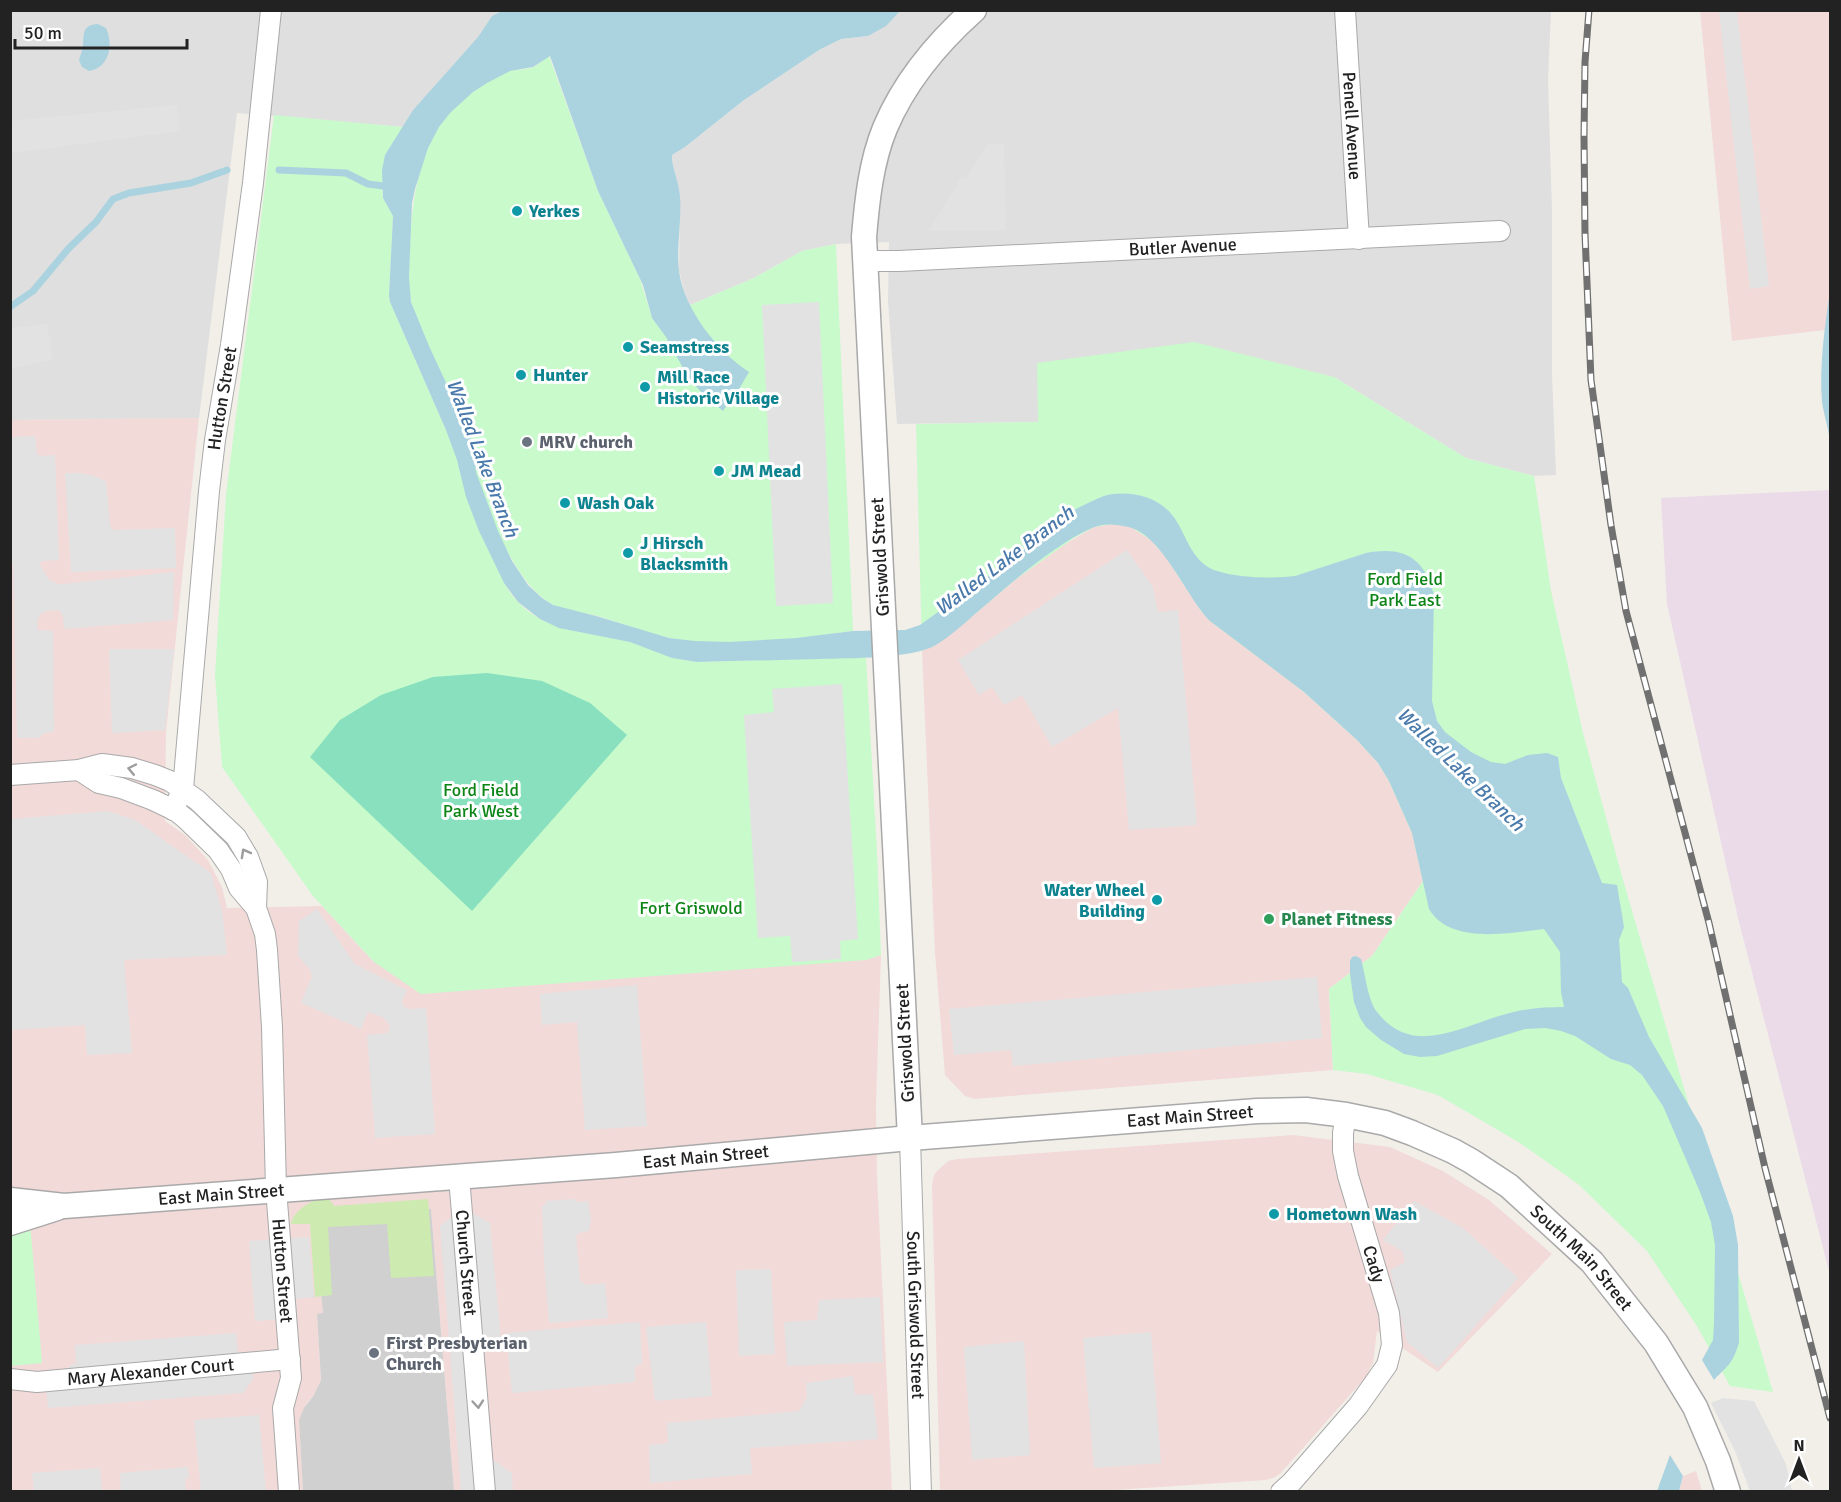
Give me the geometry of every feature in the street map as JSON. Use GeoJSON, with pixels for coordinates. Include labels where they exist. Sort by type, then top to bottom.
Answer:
{"type":"FeatureCollection","features":[{"type":"Feature","properties":{"kind":"street","name":"Hutton Street"},"geometry":{"type":"LineString","coordinates":[[271,10],[253,183],[209,491],[183,789],[173,810],[197,828],[218,850],[231,869],[239,888],[256,908],[265,934],[272,1039],[276,1189],[291,1378],[283,1408],[289,1491]]}},
{"type":"Feature","properties":{"kind":"street","name":"Griswold Street"},"geometry":{"type":"LineString","coordinates":[[910,1138],[864,237],[867,198],[885,128],[921,68],[947,37],[975,10]]}},
{"type":"Feature","properties":{"kind":"street","name":"Penell Avenue"},"geometry":{"type":"LineString","coordinates":[[1345,10],[1359,239]]}},
{"type":"Feature","properties":{"kind":"street","name":"Butler Avenue"},"geometry":{"type":"LineString","coordinates":[[865,261],[1500,231]]}},
{"type":"Feature","properties":{"kind":"street"},"geometry":{"type":"LineString","coordinates":[[10,776],[78,770],[102,764],[132,768],[157,775],[183,789]]}},
{"type":"Feature","properties":{"kind":"street"},"geometry":{"type":"LineString","coordinates":[[78,770],[99,783],[132,791],[173,810]]}},
{"type":"Feature","properties":{"kind":"street","name":"Hutton Street"},"geometry":{"type":"LineString","coordinates":[[183,789],[236,837],[248,857],[258,882],[256,908]]}},
{"type":"Feature","properties":{"kind":"street","name":"East Main Street"},"geometry":{"type":"LineString","coordinates":[[10,1200],[64,1206],[616,1165],[910,1138],[1257,1111],[1306,1110],[1346,1115]]}},
{"type":"Feature","properties":{"kind":"street","name":"Cady"},"geometry":{"type":"LineString","coordinates":[[1281,1491],[1291,1483],[1358,1406],[1387,1365],[1392,1345],[1389,1313],[1348,1176],[1343,1151],[1346,1115]]}},
{"type":"Feature","properties":{"kind":"street","name":"South Main Street"},"geometry":{"type":"LineString","coordinates":[[1346,1115],[1385,1123],[1412,1132],[1471,1161],[1509,1186],[1592,1262],[1656,1343],[1695,1407],[1728,1491]]}},
{"type":"Feature","properties":{"kind":"street","name":"South Griswold Street"},"geometry":{"type":"LineString","coordinates":[[910,1138],[921,1491]]}},
{"type":"Feature","properties":{"kind":"street","name":"Church Street"},"geometry":{"type":"LineString","coordinates":[[459,1177],[485,1491]]}},
{"type":"Feature","properties":{"kind":"street","name":"East Main Street"},"geometry":{"type":"LineString","coordinates":[[10,1223],[64,1206]]}},
{"type":"Feature","properties":{"kind":"street","name":"Mary Alexander Court"},"geometry":{"type":"LineString","coordinates":[[10,1379],[37,1382],[290,1359]]}},
{"type":"Feature","properties":{"kind":"shaded area"},"geometry":{"type":"Polygon","coordinates":[[[10,11],[502,11],[492,16],[478,37],[413,110],[403,127],[237,113],[199,418],[11,420],[10,11]]]}},
{"type":"Feature","properties":{"kind":"shaded area"},"geometry":{"type":"Polygon","coordinates":[[[900,11],[1551,11],[1548,79],[1552,211],[1552,374],[1556,475],[1534,476],[1466,458],[1334,377],[1038,422],[897,424],[888,301],[889,242],[836,244],[802,251],[754,278],[690,305],[679,270],[680,195],[672,155],[744,100],[819,50],[841,39],[868,36],[900,11]]]}},
{"type":"Feature","properties":{"kind":"shaded area"},"geometry":{"type":"Polygon","coordinates":[[[1700,11],[1830,11],[1830,290],[1825,330],[1732,341],[1700,11]]]}},
{"type":"Feature","properties":{"kind":"shaded area"},"geometry":{"type":"Polygon","coordinates":[[[1719,11],[1737,11],[1769,286],[1750,289],[1719,11]]]}},
{"type":"Feature","properties":{"kind":"shaded area"},"geometry":{"type":"Polygon","coordinates":[[[177,105],[180,131],[11,153],[11,121],[177,105]]]}},
{"type":"Feature","properties":{"kind":"shaded area"},"geometry":{"type":"Polygon","coordinates":[[[987,144],[1004,144],[1006,230],[929,231],[962,176],[966,179],[987,144]]]}},
{"type":"Feature","properties":{"kind":"shaded area"},"geometry":{"type":"Polygon","coordinates":[[[819,302],[833,603],[776,606],[762,305],[819,302]]]}},
{"type":"Feature","properties":{"kind":"shaded area"},"geometry":{"type":"Polygon","coordinates":[[[47,324],[53,360],[11,368],[11,328],[47,324]]]}},
{"type":"Feature","properties":{"kind":"shaded area"},"geometry":{"type":"Polygon","coordinates":[[[199,418],[166,732],[165,821],[185,835],[208,860],[222,887],[227,908],[322,906],[374,962],[866,960],[881,955],[876,1105],[877,1175],[892,1491],[454,1491],[431,1209],[313,1218],[323,1314],[317,1315],[321,1380],[299,1420],[303,1491],[11,1491],[10,420],[199,418]]]}},
{"type":"Feature","properties":{"kind":"shaded area"},"geometry":{"type":"Polygon","coordinates":[[[35,436],[37,454],[55,455],[59,560],[39,563],[49,580],[63,584],[174,572],[173,620],[64,629],[63,616],[59,610],[40,614],[37,622],[38,630],[53,631],[54,731],[43,734],[39,738],[17,738],[13,563],[10,562],[11,437],[35,436]]]}},
{"type":"Feature","properties":{"kind":"shaded area"},"geometry":{"type":"Polygon","coordinates":[[[65,473],[91,475],[106,481],[112,530],[175,528],[176,568],[71,572],[65,473]]]}},
{"type":"Feature","properties":{"kind":"shaded area"},"geometry":{"type":"Polygon","coordinates":[[[1830,490],[1830,1275],[1739,922],[1667,604],[1661,498],[1830,490]]]}},
{"type":"Feature","properties":{"kind":"shaded area"},"geometry":{"type":"Polygon","coordinates":[[[1113,524],[1131,527],[1151,540],[1165,556],[1202,612],[1304,692],[1357,740],[1378,763],[1389,781],[1412,833],[1423,881],[1372,956],[1329,989],[1333,1070],[974,1099],[965,1096],[945,1075],[935,953],[922,651],[953,632],[1019,577],[1057,549],[1094,527],[1113,524]]]}},
{"type":"Feature","properties":{"kind":"shaded area"},"geometry":{"type":"Polygon","coordinates":[[[1127,550],[1153,587],[1158,612],[1178,610],[1197,825],[1129,830],[1118,708],[1052,747],[1022,695],[1004,705],[992,687],[979,695],[958,660],[1127,550]]]}},
{"type":"Feature","properties":{"kind":"shaded area"},"geometry":{"type":"Polygon","coordinates":[[[109,649],[174,649],[165,730],[112,733],[109,649]]]}},
{"type":"Feature","properties":{"kind":"shaded area"},"geometry":{"type":"Polygon","coordinates":[[[842,684],[858,939],[840,941],[841,959],[792,962],[790,936],[758,938],[744,715],[774,712],[772,689],[842,684]]]}},
{"type":"Feature","properties":{"kind":"shaded area"},"geometry":{"type":"Polygon","coordinates":[[[108,811],[135,820],[211,873],[222,911],[227,955],[124,960],[132,1053],[87,1055],[85,1025],[11,1030],[11,819],[108,811]]]}},
{"type":"Feature","properties":{"kind":"shaded area"},"geometry":{"type":"Polygon","coordinates":[[[317,909],[355,964],[407,990],[402,1001],[404,1007],[426,1008],[435,1134],[375,1138],[367,1035],[388,1033],[390,1026],[384,1018],[369,1012],[361,1029],[301,1003],[312,976],[309,968],[298,956],[299,921],[317,909]]]}},
{"type":"Feature","properties":{"kind":"shaded area"},"geometry":{"type":"Polygon","coordinates":[[[1317,977],[1322,1038],[1013,1066],[1011,1050],[954,1055],[949,1009],[1317,977]]]}},
{"type":"Feature","properties":{"kind":"shaded area"},"geometry":{"type":"Polygon","coordinates":[[[637,985],[647,1126],[585,1130],[577,1022],[542,1025],[540,994],[637,985]]]}},
{"type":"Feature","properties":{"kind":"shaded area"},"geometry":{"type":"Polygon","coordinates":[[[1293,1135],[1390,1147],[1443,1171],[1489,1200],[1552,1254],[1438,1372],[1377,1331],[1373,1363],[1365,1378],[1280,1474],[1273,1478],[1100,1491],[941,1491],[932,1185],[937,1171],[948,1161],[957,1159],[1293,1135]]]}},
{"type":"Feature","properties":{"kind":"shaded area"},"geometry":{"type":"Polygon","coordinates":[[[574,1199],[577,1202],[588,1201],[591,1219],[589,1231],[576,1236],[580,1281],[586,1285],[605,1283],[608,1318],[549,1323],[542,1206],[546,1204],[546,1201],[574,1199]]]}},
{"type":"Feature","properties":{"kind":"shaded area"},"geometry":{"type":"Polygon","coordinates":[[[1414,1201],[1463,1228],[1518,1278],[1438,1368],[1407,1342],[1390,1270],[1405,1262],[1402,1251],[1383,1240],[1414,1201]]]}},
{"type":"Feature","properties":{"kind":"shaded area","name":"First Presbyterian Church"},"geometry":{"type":"Polygon","coordinates":[[[431,1209],[454,1491],[303,1491],[299,1420],[321,1380],[317,1314],[323,1313],[313,1218],[431,1209]]]}},
{"type":"Feature","properties":{"kind":"shaded area"},"geometry":{"type":"Polygon","coordinates":[[[474,1214],[490,1223],[502,1349],[489,1343],[474,1345],[483,1461],[493,1460],[512,1473],[513,1491],[461,1491],[440,1226],[454,1215],[474,1214]]]}},
{"type":"Feature","properties":{"kind":"shaded area"},"geometry":{"type":"Polygon","coordinates":[[[309,1237],[314,1297],[296,1299],[297,1318],[255,1321],[249,1241],[309,1237]]]}},
{"type":"Feature","properties":{"kind":"shaded area"},"geometry":{"type":"Polygon","coordinates":[[[771,1269],[775,1354],[739,1356],[736,1270],[771,1269]]]}},
{"type":"Feature","properties":{"kind":"shaded area"},"geometry":{"type":"Polygon","coordinates":[[[880,1297],[883,1362],[787,1366],[784,1322],[817,1320],[819,1300],[880,1297]]]}},
{"type":"Feature","properties":{"kind":"shaded area"},"geometry":{"type":"Polygon","coordinates":[[[640,1322],[642,1364],[635,1367],[635,1382],[512,1393],[506,1333],[640,1322]]]}},
{"type":"Feature","properties":{"kind":"shaded area"},"geometry":{"type":"Polygon","coordinates":[[[706,1322],[712,1396],[655,1401],[646,1327],[706,1322]]]}},
{"type":"Feature","properties":{"kind":"shaded area"},"geometry":{"type":"Polygon","coordinates":[[[1151,1332],[1161,1463],[1094,1468],[1083,1338],[1151,1332]]]}},
{"type":"Feature","properties":{"kind":"shaded area"},"geometry":{"type":"Polygon","coordinates":[[[236,1333],[238,1353],[251,1352],[253,1379],[243,1393],[48,1408],[45,1372],[68,1370],[70,1365],[76,1364],[75,1345],[236,1333]]]}},
{"type":"Feature","properties":{"kind":"shaded area"},"geometry":{"type":"Polygon","coordinates":[[[1024,1341],[1030,1455],[972,1460],[964,1347],[1024,1341]]]}},
{"type":"Feature","properties":{"kind":"shaded area"},"geometry":{"type":"Polygon","coordinates":[[[853,1376],[855,1395],[873,1394],[878,1439],[750,1448],[752,1474],[650,1483],[649,1445],[668,1443],[667,1423],[799,1411],[807,1397],[806,1383],[853,1376]]]}},
{"type":"Feature","properties":{"kind":"shaded area"},"geometry":{"type":"Polygon","coordinates":[[[1723,1398],[1754,1401],[1786,1464],[1792,1491],[1750,1491],[1735,1451],[1711,1403],[1723,1398]]]}},
{"type":"Feature","properties":{"kind":"shaded area"},"geometry":{"type":"Polygon","coordinates":[[[259,1415],[266,1491],[201,1491],[194,1420],[259,1415]]]}},
{"type":"Feature","properties":{"kind":"shaded area"},"geometry":{"type":"Polygon","coordinates":[[[188,1467],[189,1478],[185,1479],[186,1491],[121,1491],[120,1473],[188,1467]]]}},
{"type":"Feature","properties":{"kind":"shaded area"},"geometry":{"type":"Polygon","coordinates":[[[100,1468],[102,1491],[34,1491],[32,1473],[100,1468]]]}},
{"type":"Feature","properties":{"kind":"shaded area"},"geometry":{"type":"Polygon","coordinates":[[[1696,1471],[1702,1491],[1679,1492],[1683,1476],[1696,1471]]]}},
{"type":"Feature","properties":{"kind":"green space","name":"Mill Race Historic Village"},"geometry":{"type":"Polygon","coordinates":[[[549,56],[598,191],[640,279],[652,318],[754,278],[802,251],[836,244],[853,631],[785,639],[714,643],[670,638],[550,603],[525,580],[514,564],[488,509],[477,476],[472,442],[411,301],[409,267],[412,217],[420,170],[425,156],[439,127],[452,110],[491,80],[510,71],[534,67],[549,56]]]}},
{"type":"Feature","properties":{"kind":"green space","name":"Ford Field Park West"},"geometry":{"type":"Polygon","coordinates":[[[274,115],[403,127],[385,155],[382,186],[383,198],[393,216],[390,302],[446,430],[504,583],[518,602],[542,620],[556,626],[630,642],[688,661],[866,657],[881,955],[866,960],[421,994],[374,962],[313,896],[222,767],[215,675],[226,495],[274,115]]]}},
{"type":"Feature","properties":{"kind":"green space","name":"Ford Field Park East"},"geometry":{"type":"Polygon","coordinates":[[[1194,342],[1334,377],[1466,458],[1534,476],[1551,591],[1583,733],[1623,880],[1773,1392],[1730,1386],[1697,1326],[1647,1251],[1578,1184],[1520,1143],[1438,1095],[1367,1074],[1333,1070],[1329,989],[1372,956],[1423,881],[1412,833],[1389,781],[1378,763],[1357,740],[1304,692],[1210,621],[1165,556],[1151,540],[1131,527],[1113,524],[1094,527],[1074,538],[1019,577],[934,646],[922,650],[916,424],[1038,422],[1037,363],[1194,342]]]}},
{"type":"Feature","properties":{"kind":"green space"},"geometry":{"type":"Polygon","coordinates":[[[487,673],[542,681],[590,703],[627,735],[472,911],[310,757],[340,720],[381,695],[433,677],[487,673]]]}},
{"type":"Feature","properties":{"kind":"green space"},"geometry":{"type":"Polygon","coordinates":[[[320,1197],[329,1199],[334,1206],[428,1199],[434,1276],[391,1278],[387,1224],[328,1227],[332,1295],[315,1297],[310,1224],[291,1224],[298,1211],[320,1197]]]}},
{"type":"Feature","properties":{"kind":"green space"},"geometry":{"type":"Polygon","coordinates":[[[30,1222],[42,1363],[11,1366],[11,1227],[30,1222]]]}},
{"type":"Feature","properties":{"kind":"water","name":"Walled Lake Branch"},"geometry":{"type":"Polygon","coordinates":[[[502,11],[900,11],[886,26],[868,36],[841,39],[819,50],[744,100],[672,155],[680,196],[678,262],[682,285],[695,314],[714,341],[749,372],[739,389],[749,395],[744,402],[734,395],[723,411],[689,379],[666,337],[652,318],[643,285],[598,191],[550,56],[533,67],[510,71],[487,83],[473,92],[450,113],[439,127],[428,148],[412,203],[409,277],[411,302],[467,428],[473,445],[476,472],[498,531],[512,561],[528,585],[553,605],[669,638],[729,642],[796,638],[853,631],[905,630],[920,625],[994,572],[1074,510],[1104,496],[1114,494],[1145,497],[1163,506],[1171,513],[1202,563],[1216,571],[1250,577],[1286,577],[1366,553],[1391,551],[1410,557],[1424,571],[1434,595],[1432,701],[1437,721],[1445,732],[1471,752],[1491,762],[1505,764],[1528,755],[1547,753],[1558,757],[1561,778],[1602,883],[1617,885],[1624,927],[1619,940],[1622,982],[1628,988],[1649,1037],[1702,1128],[1733,1216],[1738,1245],[1739,1342],[1732,1360],[1714,1380],[1702,1360],[1713,1340],[1715,1245],[1711,1222],[1663,1106],[1642,1075],[1630,1065],[1611,1059],[1575,1036],[1545,1028],[1525,1029],[1437,1056],[1420,1057],[1404,1054],[1381,1040],[1366,1027],[1354,1002],[1350,961],[1356,956],[1361,959],[1369,994],[1377,1012],[1392,1026],[1408,1034],[1425,1036],[1442,1034],[1520,1011],[1564,1007],[1561,992],[1560,952],[1544,929],[1482,934],[1451,928],[1439,920],[1429,909],[1412,833],[1389,781],[1378,763],[1357,740],[1304,692],[1210,621],[1163,553],[1140,532],[1123,526],[1105,525],[1096,526],[1077,535],[1031,567],[936,645],[925,650],[896,655],[862,658],[697,662],[672,658],[630,642],[559,628],[540,619],[518,602],[504,583],[479,531],[446,430],[390,302],[393,216],[383,198],[382,170],[385,155],[413,110],[478,37],[492,16],[502,11]]]}},
{"type":"Feature","properties":{"kind":"water"},"geometry":{"type":"Polygon","coordinates":[[[98,24],[106,28],[110,41],[108,55],[101,65],[89,71],[82,67],[79,60],[84,33],[89,26],[98,24]]]}},
{"type":"Feature","properties":{"kind":"water"},"geometry":{"type":"Polygon","coordinates":[[[1830,290],[1830,443],[1822,402],[1821,374],[1830,290]]]}},
{"type":"Feature","properties":{"kind":"water"},"geometry":{"type":"Polygon","coordinates":[[[1670,1455],[1683,1476],[1679,1491],[1657,1491],[1670,1455]]]}},
{"type":"Feature","properties":{"kind":"waterway"},"geometry":{"type":"LineString","coordinates":[[10,307],[33,291],[69,248],[96,222],[113,199],[129,193],[191,183],[227,170]]}},
{"type":"Feature","properties":{"kind":"waterway"},"geometry":{"type":"LineString","coordinates":[[279,170],[346,173],[368,184],[391,187]]}},
{"type":"Feature","properties":{"kind":"railway"},"geometry":{"type":"LineString","coordinates":[[1589,10],[1585,62],[1584,136],[1585,234],[1591,380],[1611,525],[1626,611],[1709,923],[1765,1168],[1830,1418]]}},
{"type":"Feature","properties":{"kind":"place","name":"Yerkes"},"geometry":{"type":"Point","coordinates":[517,211]}},
{"type":"Feature","properties":{"kind":"place","name":"Seamstress"},"geometry":{"type":"Point","coordinates":[628,347]}},
{"type":"Feature","properties":{"kind":"place","name":"Hunter"},"geometry":{"type":"Point","coordinates":[521,375]}},
{"type":"Feature","properties":{"kind":"place","name":"Mill Race Historic Village"},"geometry":{"type":"Point","coordinates":[645,387]}},
{"type":"Feature","properties":{"kind":"place","name":"MRV church"},"geometry":{"type":"Point","coordinates":[527,442]}},
{"type":"Feature","properties":{"kind":"place","name":"JM Mead"},"geometry":{"type":"Point","coordinates":[719,471]}},
{"type":"Feature","properties":{"kind":"place","name":"Wash Oak"},"geometry":{"type":"Point","coordinates":[565,503]}},
{"type":"Feature","properties":{"kind":"place","name":"J Hirsch Blacksmith"},"geometry":{"type":"Point","coordinates":[628,553]}},
{"type":"Feature","properties":{"kind":"place","name":"Water Wheel Building"},"geometry":{"type":"Point","coordinates":[1157,900]}},
{"type":"Feature","properties":{"kind":"place","name":"Planet Fitness"},"geometry":{"type":"Point","coordinates":[1269,919]}},
{"type":"Feature","properties":{"kind":"place","name":"Hometown Wash"},"geometry":{"type":"Point","coordinates":[1274,1214]}},
{"type":"Feature","properties":{"kind":"place","name":"First Presbyterian Church"},"geometry":{"type":"Point","coordinates":[374,1353]}},
{"type":"Feature","properties":{"kind":"park label","name":"Fort Griswold"},"geometry":{"type":"Point","coordinates":[691,908]}}]}
